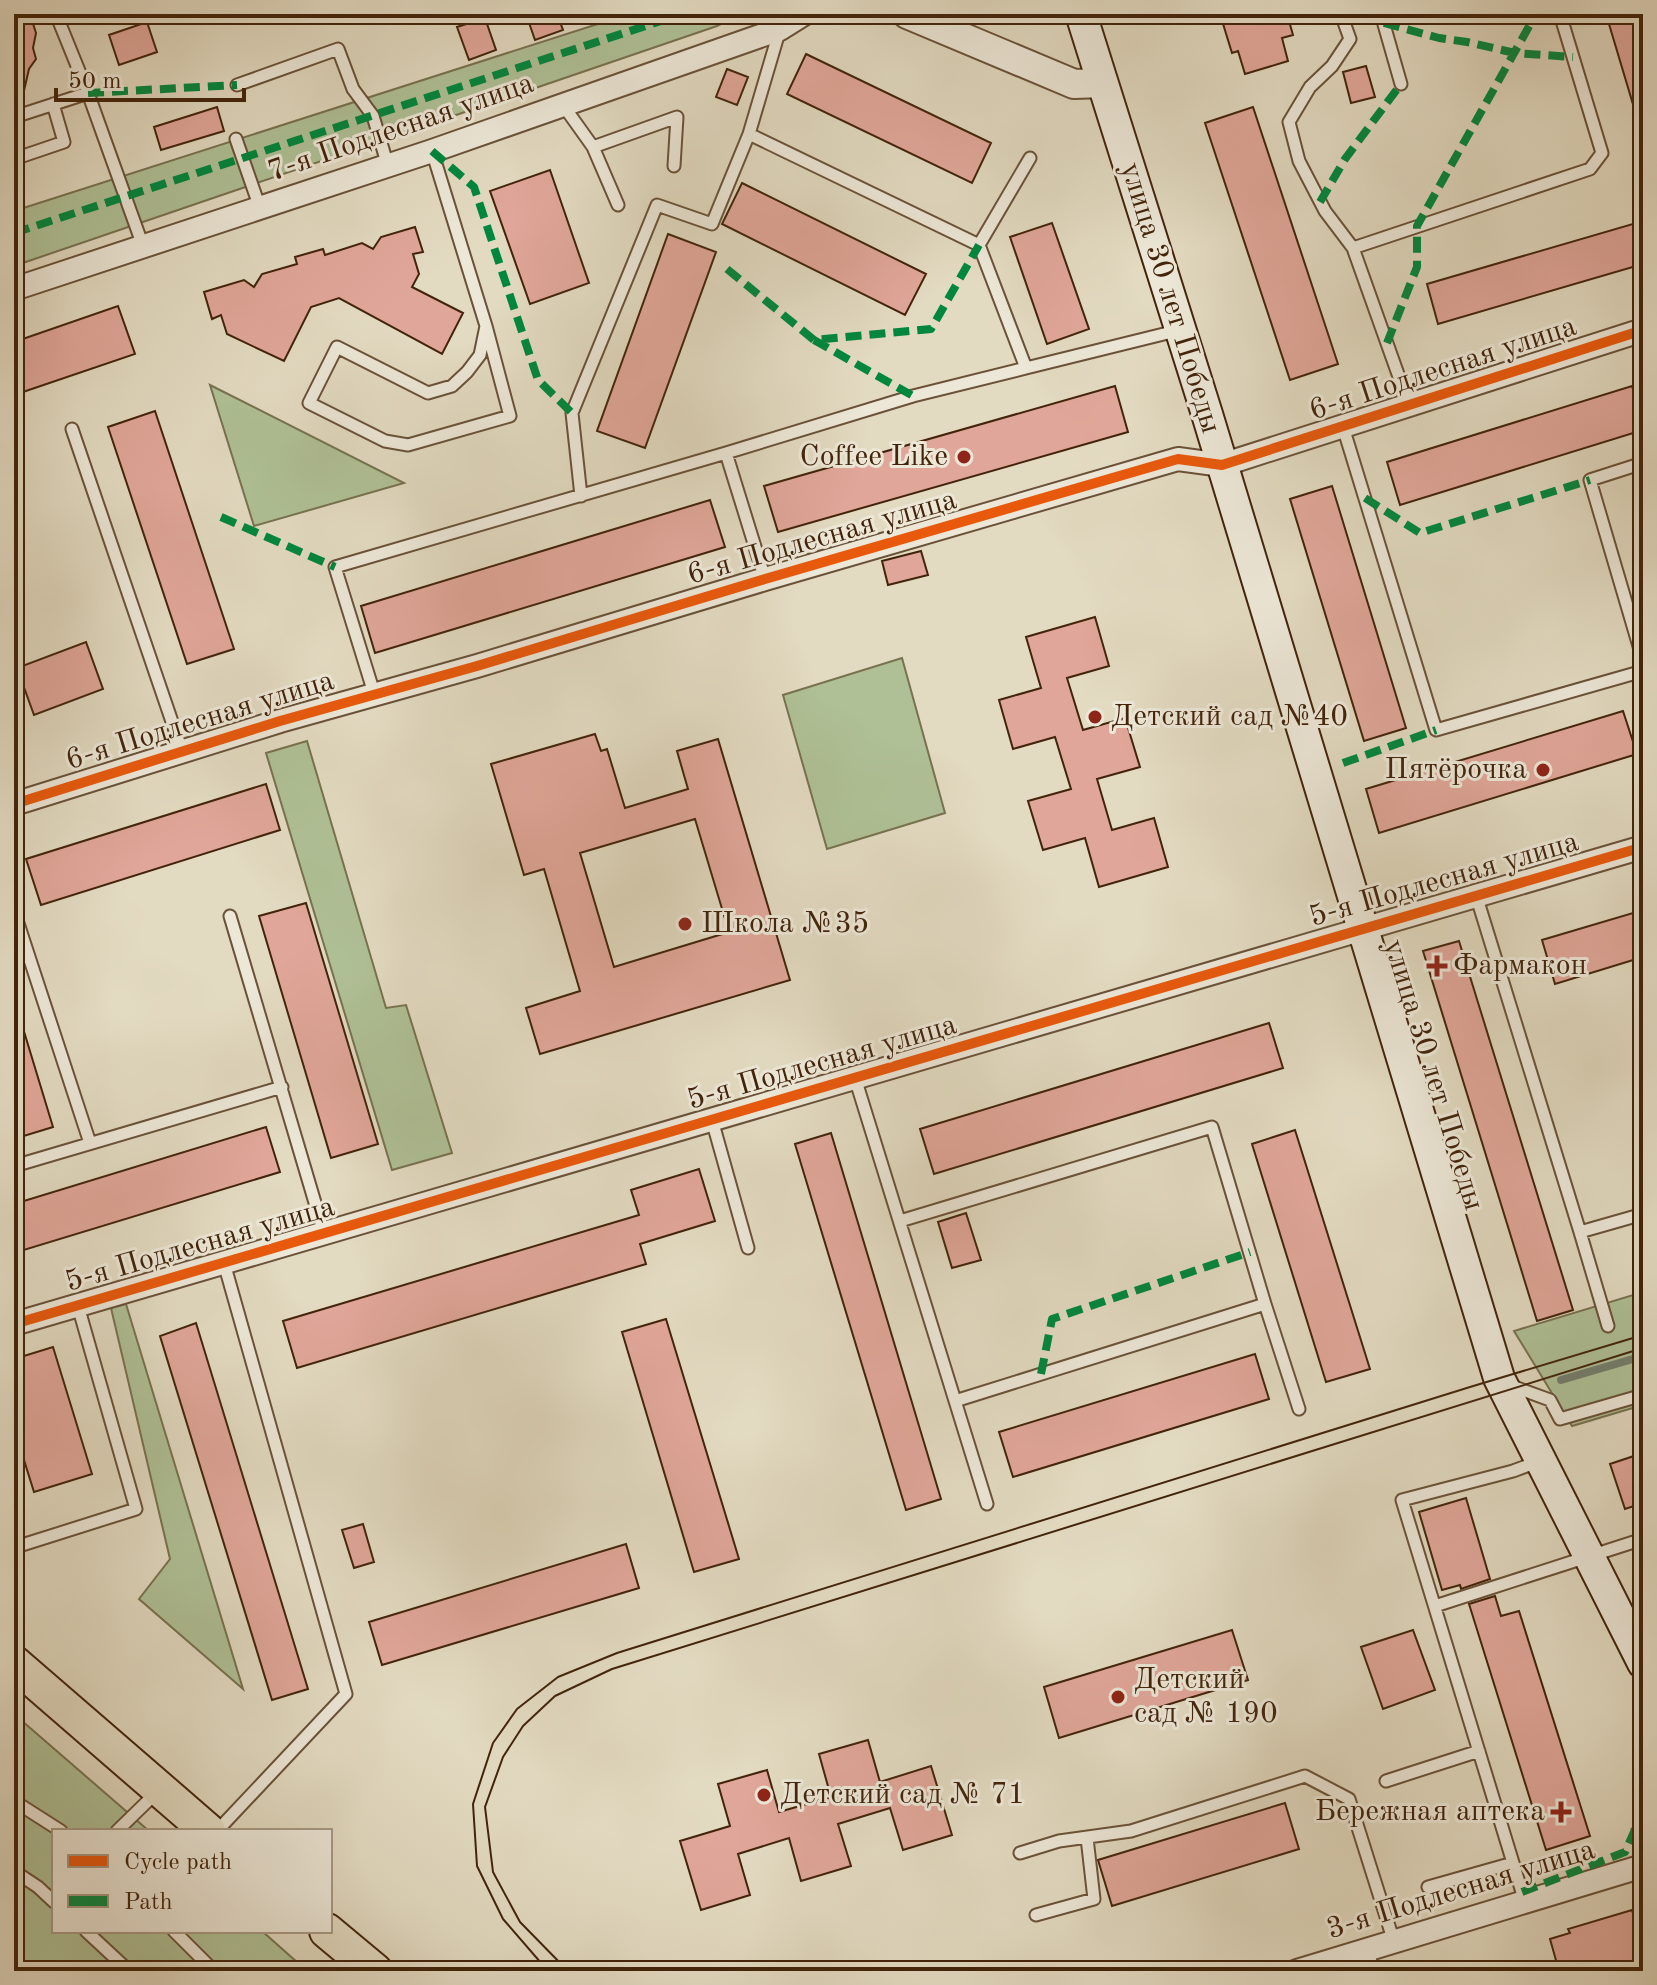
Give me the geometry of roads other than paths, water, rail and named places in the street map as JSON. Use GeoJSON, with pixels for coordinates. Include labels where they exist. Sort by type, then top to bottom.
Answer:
{"type":"FeatureCollection","features":[{"type":"Feature","properties":{"kind":"main road","name":"улица 30 лет Победы"},"geometry":{"type":"LineString","coordinates":[[1081,14],[1222,465],[1499,1378],[1643,1663]]}},
{"type":"Feature","properties":{"kind":"main road"},"geometry":{"type":"LineString","coordinates":[[14,1663],[206,1829]]}},
{"type":"Feature","properties":{"kind":"main road"},"geometry":{"type":"LineString","coordinates":[[329,1933],[375,1971]]}},
{"type":"Feature","properties":{"kind":"street","name":"7-я Подлесная улица"},"geometry":{"type":"LineString","coordinates":[[14,289],[432,151],[780,29],[804,14]]}},
{"type":"Feature","properties":{"kind":"street"},"geometry":{"type":"LineString","coordinates":[[907,14],[1074,84],[1103,83]]}},
{"type":"Feature","properties":{"kind":"street","name":"6-я Подлесная улица"},"geometry":{"type":"LineString","coordinates":[[14,804],[374,693],[477,666],[1178,459],[1222,465],[1643,330]]}},
{"type":"Feature","properties":{"kind":"street","name":"5-я Подлесная улица"},"geometry":{"type":"LineString","coordinates":[[14,1324],[1643,847]]}},
{"type":"Feature","properties":{"kind":"street","name":"3-я Подлесная улица"},"geometry":{"type":"LineString","coordinates":[[1297,1971],[1371,1960],[1394,1942],[1643,1866]]}},
{"type":"Feature","properties":{"kind":"lane"},"geometry":{"type":"LineString","coordinates":[[56,14],[143,246]]}},
{"type":"Feature","properties":{"kind":"lane"},"geometry":{"type":"LineString","coordinates":[[1341,14],[1350,39],[1332,66],[1310,87],[1289,122],[1299,161],[1325,211],[1353,248],[1409,405]]}},
{"type":"Feature","properties":{"kind":"lane"},"geometry":{"type":"LineString","coordinates":[[1381,14],[1401,84]]}},
{"type":"Feature","properties":{"kind":"lane"},"geometry":{"type":"LineString","coordinates":[[1353,248],[1590,169],[1602,153],[1560,14]]}},
{"type":"Feature","properties":{"kind":"lane"},"geometry":{"type":"LineString","coordinates":[[581,496],[572,413],[657,205],[712,224],[749,134],[780,29]]}},
{"type":"Feature","properties":{"kind":"lane"},"geometry":{"type":"LineString","coordinates":[[237,85],[338,49],[353,89],[373,116],[388,166]]}},
{"type":"Feature","properties":{"kind":"lane"},"geometry":{"type":"LineString","coordinates":[[14,117],[88,93]]}},
{"type":"Feature","properties":{"kind":"lane"},"geometry":{"type":"LineString","coordinates":[[14,159],[64,142],[53,104]]}},
{"type":"Feature","properties":{"kind":"lane"},"geometry":{"type":"LineString","coordinates":[[563,105],[593,147],[618,205]]}},
{"type":"Feature","properties":{"kind":"lane"},"geometry":{"type":"LineString","coordinates":[[593,147],[677,117],[674,166]]}},
{"type":"Feature","properties":{"kind":"lane"},"geometry":{"type":"LineString","coordinates":[[749,134],[979,245],[1026,368]]}},
{"type":"Feature","properties":{"kind":"lane"},"geometry":{"type":"LineString","coordinates":[[236,139],[260,208]]}},
{"type":"Feature","properties":{"kind":"lane"},"geometry":{"type":"LineString","coordinates":[[432,151],[486,326],[510,416],[408,445],[385,441],[309,403],[337,347],[428,393],[452,386],[480,355],[486,326]]}},
{"type":"Feature","properties":{"kind":"lane"},"geometry":{"type":"LineString","coordinates":[[979,245],[1030,158]]}},
{"type":"Feature","properties":{"kind":"lane"},"geometry":{"type":"LineString","coordinates":[[374,693],[335,567],[913,396],[1180,330]]}},
{"type":"Feature","properties":{"kind":"lane"},"geometry":{"type":"LineString","coordinates":[[1343,427],[1436,730],[1643,671]]}},
{"type":"Feature","properties":{"kind":"lane"},"geometry":{"type":"LineString","coordinates":[[72,429],[182,751]]}},
{"type":"Feature","properties":{"kind":"lane"},"geometry":{"type":"LineString","coordinates":[[726,453],[765,579]]}},
{"type":"Feature","properties":{"kind":"lane"},"geometry":{"type":"LineString","coordinates":[[1643,463],[1590,480],[1643,660]]}},
{"type":"Feature","properties":{"kind":"lane"},"geometry":{"type":"LineString","coordinates":[[1476,895],[1608,1326]]}},
{"type":"Feature","properties":{"kind":"lane"},"geometry":{"type":"LineString","coordinates":[[14,911],[90,1143]]}},
{"type":"Feature","properties":{"kind":"lane"},"geometry":{"type":"LineString","coordinates":[[230,916],[324,1233]]}},
{"type":"Feature","properties":{"kind":"lane"},"geometry":{"type":"LineString","coordinates":[[855,1078],[987,1504]]}},
{"type":"Feature","properties":{"kind":"lane"},"geometry":{"type":"LineString","coordinates":[[14,1166],[282,1087]]}},
{"type":"Feature","properties":{"kind":"lane"},"geometry":{"type":"LineString","coordinates":[[712,1120],[748,1248]]}},
{"type":"Feature","properties":{"kind":"lane"},"geometry":{"type":"LineString","coordinates":[[900,1221],[1212,1127],[1299,1409]]}},
{"type":"Feature","properties":{"kind":"lane"},"geometry":{"type":"LineString","coordinates":[[1580,1232],[1643,1214]]}},
{"type":"Feature","properties":{"kind":"lane"},"geometry":{"type":"LineString","coordinates":[[219,1829],[346,1694],[224,1263]]}},
{"type":"Feature","properties":{"kind":"lane"},"geometry":{"type":"LineString","coordinates":[[955,1401],[1265,1304]]}},
{"type":"Feature","properties":{"kind":"lane"},"geometry":{"type":"LineString","coordinates":[[14,1539],[22,1545],[136,1509],[78,1306]]}},
{"type":"Feature","properties":{"kind":"lane"},"geometry":{"type":"LineString","coordinates":[[1499,1378],[1513,1388],[1550,1400],[1560,1419],[1643,1395]]}},
{"type":"Feature","properties":{"kind":"lane"},"geometry":{"type":"LineString","coordinates":[[1525,1902],[1402,1500],[1513,1471],[1540,1460]]}},
{"type":"Feature","properties":{"kind":"lane"},"geometry":{"type":"LineString","coordinates":[[1435,1606],[1643,1539]]}},
{"type":"Feature","properties":{"kind":"lane"},"geometry":{"type":"LineString","coordinates":[[1386,1781],[1479,1751]]}},
{"type":"Feature","properties":{"kind":"lane"},"geometry":{"type":"LineString","coordinates":[[1020,1853],[1059,1841],[1131,1831],[1305,1776],[1349,1799],[1394,1942]]}},
{"type":"Feature","properties":{"kind":"lane"},"geometry":{"type":"LineString","coordinates":[[119,1829],[159,1789]]}},
{"type":"Feature","properties":{"kind":"lane"},"geometry":{"type":"LineString","coordinates":[[14,1801],[58,1829]]}},
{"type":"Feature","properties":{"kind":"lane"},"geometry":{"type":"LineString","coordinates":[[1036,1915],[1094,1899],[1087,1838]]}},
{"type":"Feature","properties":{"kind":"lane"},"geometry":{"type":"LineString","coordinates":[[1428,1887],[1513,1863]]}},
{"type":"Feature","properties":{"kind":"lane"},"geometry":{"type":"LineString","coordinates":[[14,1871],[52,1900]]}},
{"type":"Feature","properties":{"kind":"lane"},"geometry":{"type":"LineString","coordinates":[[88,1933],[129,1971]]}},
{"type":"Feature","properties":{"kind":"lane"},"geometry":{"type":"LineString","coordinates":[[176,1933],[214,1971]]}},
{"type":"Feature","properties":{"kind":"waterway"},"geometry":{"type":"LineString","coordinates":[[1561,1380],[1643,1356]]}},
{"type":"Feature","properties":{"kind":"tram line"},"geometry":{"type":"LineString","coordinates":[[548,1971],[503,1919],[477,1866],[473,1804],[493,1743],[517,1709],[558,1677],[617,1653],[1643,1335]]}},
{"type":"Feature","properties":{"kind":"tram line"},"geometry":{"type":"LineString","coordinates":[[568,1971],[520,1922],[493,1872],[485,1807],[503,1757],[523,1726],[555,1696],[612,1669],[1643,1348]]}},
{"type":"Feature","properties":{"kind":"place","name":"Coffee Like"},"geometry":{"type":"Point","coordinates":[964,457]}},
{"type":"Feature","properties":{"kind":"place","name":"Детский сад №40"},"geometry":{"type":"Point","coordinates":[1095,717]}},
{"type":"Feature","properties":{"kind":"place","name":"Пятёрочка"},"geometry":{"type":"Point","coordinates":[1543,770]}},
{"type":"Feature","properties":{"kind":"place","name":"Школа №35"},"geometry":{"type":"Point","coordinates":[685,924]}},
{"type":"Feature","properties":{"kind":"place","name":"Фармакон"},"geometry":{"type":"Point","coordinates":[1437,966]}},
{"type":"Feature","properties":{"kind":"place","name":"Детский сад № 190"},"geometry":{"type":"Point","coordinates":[1118,1697]}},
{"type":"Feature","properties":{"kind":"place","name":"Детский сад № 71"},"geometry":{"type":"Point","coordinates":[764,1795]}},
{"type":"Feature","properties":{"kind":"place","name":"Бережная аптека"},"geometry":{"type":"Point","coordinates":[1561,1812]}}]}
